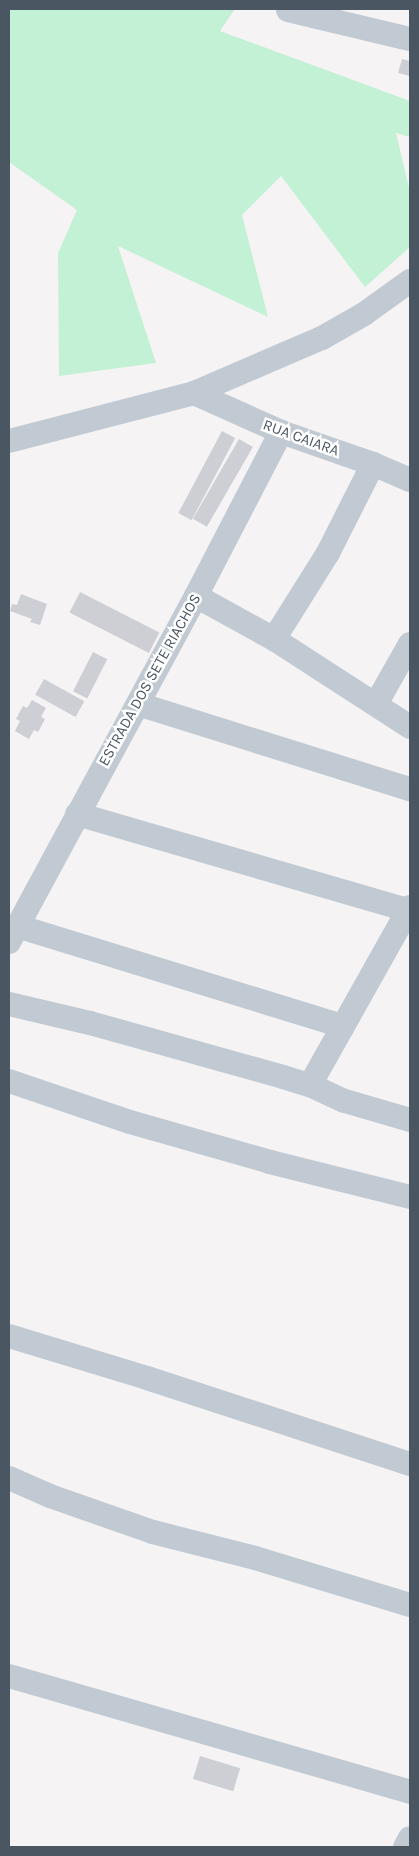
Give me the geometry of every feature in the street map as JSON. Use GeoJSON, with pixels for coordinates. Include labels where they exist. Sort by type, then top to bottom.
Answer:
{"type":"FeatureCollection","features":[{"type":"Feature","properties":{"kind":"street"},"geometry":{"type":"LineString","coordinates":[[288,10],[410,39]]}},
{"type":"Feature","properties":{"kind":"street"},"geometry":{"type":"LineString","coordinates":[[9,442],[194,393],[322,338],[364,314],[410,282]]}},
{"type":"Feature","properties":{"kind":"street","name":"RUA CAIARA"},"geometry":{"type":"LineString","coordinates":[[194,393],[281,432],[373,464],[410,480]]}},
{"type":"Feature","properties":{"kind":"street","name":"ESTRADA DOS SETE RIACHOS"},"geometry":{"type":"LineString","coordinates":[[13,934],[196,596],[281,432]]}},
{"type":"Feature","properties":{"kind":"street"},"geometry":{"type":"LineString","coordinates":[[274,639],[328,553],[373,464]]}},
{"type":"Feature","properties":{"kind":"street"},"geometry":{"type":"LineString","coordinates":[[196,596],[274,639],[410,727]]}},
{"type":"Feature","properties":{"kind":"street"},"geometry":{"type":"LineString","coordinates":[[376,704],[410,644]]}},
{"type":"Feature","properties":{"kind":"street"},"geometry":{"type":"LineString","coordinates":[[138,704],[410,789]]}},
{"type":"Feature","properties":{"kind":"street"},"geometry":{"type":"LineString","coordinates":[[77,814],[409,909],[310,1085]]}},
{"type":"Feature","properties":{"kind":"street"},"geometry":{"type":"LineString","coordinates":[[13,934],[343,1026]]}},
{"type":"Feature","properties":{"kind":"street"},"geometry":{"type":"LineString","coordinates":[[9,1004],[90,1023],[310,1085],[345,1101],[410,1120]]}},
{"type":"Feature","properties":{"kind":"street"},"geometry":{"type":"LineString","coordinates":[[9,1081],[130,1122],[270,1162],[410,1197]]}},
{"type":"Feature","properties":{"kind":"street"},"geometry":{"type":"LineString","coordinates":[[9,1336],[147,1378],[410,1464]]}},
{"type":"Feature","properties":{"kind":"street"},"geometry":{"type":"LineString","coordinates":[[9,1478],[50,1496],[153,1532],[255,1558],[410,1605]]}},
{"type":"Feature","properties":{"kind":"street"},"geometry":{"type":"LineString","coordinates":[[9,1676],[410,1792]]}},
{"type":"Feature","properties":{"kind":"street"},"geometry":{"type":"LineString","coordinates":[[405,1847],[410,1838]]}},
{"type":"Feature","properties":{"kind":"green space"},"geometry":{"type":"Polygon","coordinates":[[[9,9],[235,9],[220,31],[410,101],[410,137],[396,133],[410,192],[410,247],[365,287],[281,176],[242,215],[268,317],[118,246],[156,363],[59,376],[58,253],[77,210],[9,162],[9,9]]]}},
{"type":"Feature","properties":{"kind":"building"},"geometry":{"type":"Polygon","coordinates":[[[402,59],[410,61],[410,76],[398,73],[402,59]]]}},
{"type":"Feature","properties":{"kind":"building"},"geometry":{"type":"Polygon","coordinates":[[[222,431],[235,438],[192,520],[178,513],[222,431]]]}},
{"type":"Feature","properties":{"kind":"building"},"geometry":{"type":"Polygon","coordinates":[[[239,439],[253,447],[207,527],[193,519],[239,439]]]}},
{"type":"Feature","properties":{"kind":"building"},"geometry":{"type":"Polygon","coordinates":[[[80,592],[159,632],[149,653],[70,612],[80,592]]]}},
{"type":"Feature","properties":{"kind":"building"},"geometry":{"type":"Polygon","coordinates":[[[21,594],[47,604],[40,625],[30,622],[32,619],[10,611],[12,604],[17,605],[21,594]]]}},
{"type":"Feature","properties":{"kind":"building"},"geometry":{"type":"Polygon","coordinates":[[[93,652],[107,659],[87,698],[73,691],[93,652]]]}},
{"type":"Feature","properties":{"kind":"building"},"geometry":{"type":"Polygon","coordinates":[[[44,679],[84,701],[76,717],[35,695],[44,679]]]}},
{"type":"Feature","properties":{"kind":"building"},"geometry":{"type":"Polygon","coordinates":[[[32,700],[46,708],[41,717],[45,719],[38,732],[34,730],[29,739],[15,731],[20,721],[16,719],[23,706],[27,708],[32,700]]]}},
{"type":"Feature","properties":{"kind":"building"},"geometry":{"type":"Polygon","coordinates":[[[200,1756],[240,1768],[233,1791],[193,1779],[200,1756]]]}}]}
